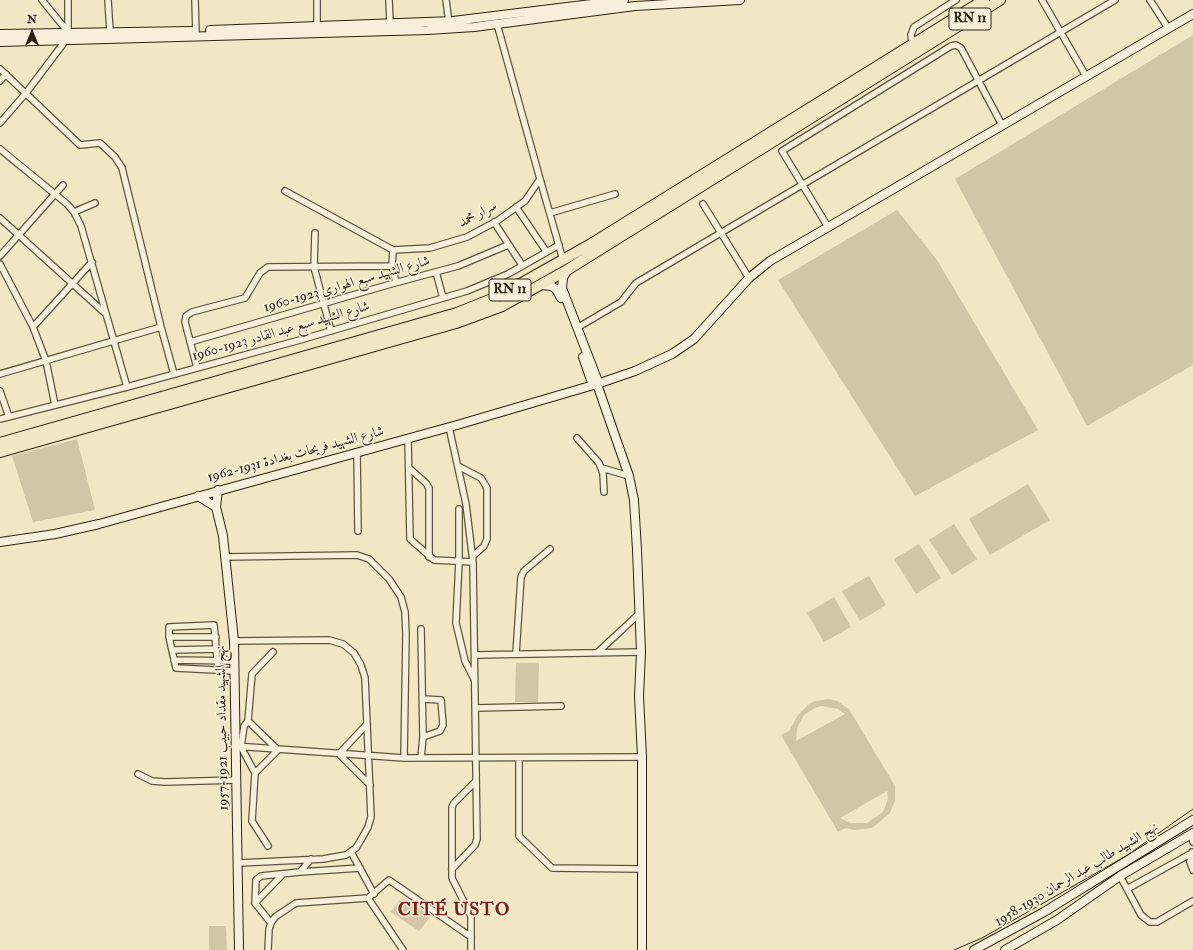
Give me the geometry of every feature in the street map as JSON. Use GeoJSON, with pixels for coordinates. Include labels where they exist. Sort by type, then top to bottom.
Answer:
{"type":"FeatureCollection","features":[{"type":"Feature","properties":{"kind":"highway"},"geometry":{"type":"LineString","coordinates":[[964,12],[977,0]]}},
{"type":"Feature","properties":{"kind":"highway","name":"RN 11"},"geometry":{"type":"LineString","coordinates":[[0,452],[456,323],[502,306],[542,285],[565,265],[912,43],[984,0]]}},
{"type":"Feature","properties":{"kind":"highway","name":"RN 11"},"geometry":{"type":"LineString","coordinates":[[0,443],[457,313],[497,297],[565,265],[940,38],[1000,0]]}},
{"type":"Feature","properties":{"kind":"highway"},"geometry":{"type":"LineString","coordinates":[[940,38],[962,29],[1010,0]]}},
{"type":"Feature","properties":{"kind":"main road"},"geometry":{"type":"LineString","coordinates":[[0,42],[110,32],[196,33],[390,24],[449,25],[621,2],[740,0]]}},
{"type":"Feature","properties":{"kind":"main road"},"geometry":{"type":"LineString","coordinates":[[0,34],[67,36],[497,24],[621,2]]}},
{"type":"Feature","properties":{"kind":"main road","name":"شارع الشهيد فريحات بغدادة 1931-1962"},"geometry":{"type":"LineString","coordinates":[[0,542],[77,530],[218,490],[449,428],[597,384],[635,371],[685,345],[704,329],[749,278],[770,261],[1193,14]]}},
{"type":"Feature","properties":{"kind":"main road"},"geometry":{"type":"LineString","coordinates":[[565,265],[562,288],[591,380],[597,384],[629,476],[636,527],[641,652],[639,696],[642,757],[642,950]]}},
{"type":"Feature","properties":{"kind":"main road"},"geometry":{"type":"LineString","coordinates":[[542,285],[552,286],[559,292],[575,329]]}},
{"type":"Feature","properties":{"kind":"main road","name":"نهج الشهيد مقداد حبيب 1921-1957"},"geometry":{"type":"LineString","coordinates":[[218,490],[216,507],[226,557],[234,641],[238,747],[236,780],[239,950]]}},
{"type":"Feature","properties":{"kind":"main road"},"geometry":{"type":"LineString","coordinates":[[198,496],[216,507]]}},
{"type":"Feature","properties":{"kind":"main road","name":"نهج الشهيد طالب عبد الرحمان 1930-1958"},"geometry":{"type":"LineString","coordinates":[[974,950],[1044,912],[1193,820]]}},
{"type":"Feature","properties":{"kind":"main road","name":"نهج الشهيد طالب عبد الرحمان 1930-1958"},"geometry":{"type":"LineString","coordinates":[[1005,950],[1057,920],[1120,876],[1192,836]]}},
{"type":"Feature","properties":{"kind":"street"},"geometry":{"type":"LineString","coordinates":[[42,0],[67,36]]}},
{"type":"Feature","properties":{"kind":"street"},"geometry":{"type":"LineString","coordinates":[[0,123],[26,93],[67,36],[68,0]]}},
{"type":"Feature","properties":{"kind":"street"},"geometry":{"type":"LineString","coordinates":[[108,0],[110,32]]}},
{"type":"Feature","properties":{"kind":"street"},"geometry":{"type":"LineString","coordinates":[[195,0],[196,33]]}},
{"type":"Feature","properties":{"kind":"street"},"geometry":{"type":"LineString","coordinates":[[317,0],[317,27]]}},
{"type":"Feature","properties":{"kind":"street"},"geometry":{"type":"LineString","coordinates":[[389,0],[390,24]]}},
{"type":"Feature","properties":{"kind":"street"},"geometry":{"type":"LineString","coordinates":[[446,0],[449,25]]}},
{"type":"Feature","properties":{"kind":"street"},"geometry":{"type":"LineString","coordinates":[[912,43],[911,35],[914,26],[956,0]]}},
{"type":"Feature","properties":{"kind":"street"},"geometry":{"type":"LineString","coordinates":[[1042,0],[1086,76]]}},
{"type":"Feature","properties":{"kind":"street"},"geometry":{"type":"LineString","coordinates":[[575,329],[621,302],[636,283],[1115,0]]}},
{"type":"Feature","properties":{"kind":"street"},"geometry":{"type":"LineString","coordinates":[[1150,0],[1168,28]]}},
{"type":"Feature","properties":{"kind":"street"},"geometry":{"type":"LineString","coordinates":[[497,24],[565,265]]}},
{"type":"Feature","properties":{"kind":"street"},"geometry":{"type":"LineString","coordinates":[[828,227],[782,151],[951,46],[956,45],[961,48],[977,81],[1002,125]]}},
{"type":"Feature","properties":{"kind":"street"},"geometry":{"type":"LineString","coordinates":[[0,69],[80,145],[100,143],[115,157],[122,168],[174,374]]}},
{"type":"Feature","properties":{"kind":"street"},"geometry":{"type":"LineString","coordinates":[[0,81],[6,74]]}},
{"type":"Feature","properties":{"kind":"street"},"geometry":{"type":"LineString","coordinates":[[0,149],[56,194],[74,212],[82,226],[127,387]]}},
{"type":"Feature","properties":{"kind":"street","name":"سرار محمد"},"geometry":{"type":"LineString","coordinates":[[393,250],[430,248],[467,237],[494,222],[525,201],[540,179]]}},
{"type":"Feature","properties":{"kind":"street"},"geometry":{"type":"LineString","coordinates":[[0,256],[56,194],[63,184]]}},
{"type":"Feature","properties":{"kind":"street"},"geometry":{"type":"LineString","coordinates":[[285,191],[393,250],[392,266],[396,282]]}},
{"type":"Feature","properties":{"kind":"street"},"geometry":{"type":"LineString","coordinates":[[550,213],[615,194]]}},
{"type":"Feature","properties":{"kind":"street"},"geometry":{"type":"LineString","coordinates":[[74,212],[95,203]]}},
{"type":"Feature","properties":{"kind":"street"},"geometry":{"type":"LineString","coordinates":[[703,204],[749,278]]}},
{"type":"Feature","properties":{"kind":"street"},"geometry":{"type":"LineString","coordinates":[[516,207],[546,251]]}},
{"type":"Feature","properties":{"kind":"street"},"geometry":{"type":"LineString","coordinates":[[0,218],[106,314]]}},
{"type":"Feature","properties":{"kind":"street"},"geometry":{"type":"LineString","coordinates":[[494,222],[522,265]]}},
{"type":"Feature","properties":{"kind":"street"},"geometry":{"type":"LineString","coordinates":[[315,233],[314,267],[331,331]]}},
{"type":"Feature","properties":{"kind":"street","name":"شارع الشهيد سبع الهواري 1923-1960"},"geometry":{"type":"LineString","coordinates":[[190,342],[396,282],[458,266],[508,245]]}},
{"type":"Feature","properties":{"kind":"street","name":"شارع الشهيد سبع عبد القادر 1923-1960"},"geometry":{"type":"LineString","coordinates":[[0,418],[127,387],[331,331],[444,298],[495,280],[559,245]]}},
{"type":"Feature","properties":{"kind":"street"},"geometry":{"type":"LineString","coordinates":[[33,327],[92,262]]}},
{"type":"Feature","properties":{"kind":"street"},"geometry":{"type":"LineString","coordinates":[[0,264],[33,327],[46,361],[55,405]]}},
{"type":"Feature","properties":{"kind":"street"},"geometry":{"type":"LineString","coordinates":[[197,368],[185,322],[186,316],[192,312],[245,298],[260,273],[268,267],[392,266]]}},
{"type":"Feature","properties":{"kind":"street"},"geometry":{"type":"LineString","coordinates":[[436,272],[444,298]]}},
{"type":"Feature","properties":{"kind":"street"},"geometry":{"type":"LineString","coordinates":[[0,374],[161,327]]}},
{"type":"Feature","properties":{"kind":"street"},"geometry":{"type":"LineString","coordinates":[[0,391],[9,416]]}},
{"type":"Feature","properties":{"kind":"street"},"geometry":{"type":"LineString","coordinates":[[449,428],[469,520],[473,559],[476,681],[477,839],[475,845],[452,869]]}},
{"type":"Feature","properties":{"kind":"street"},"geometry":{"type":"LineString","coordinates":[[408,438],[409,536],[412,541],[434,560],[459,561],[473,559],[484,546],[487,539],[487,488],[481,478],[458,466]]}},
{"type":"Feature","properties":{"kind":"street"},"geometry":{"type":"LineString","coordinates":[[577,438],[596,458],[602,468],[604,492]]}},
{"type":"Feature","properties":{"kind":"street"},"geometry":{"type":"LineString","coordinates":[[357,452],[358,531]]}},
{"type":"Feature","properties":{"kind":"street"},"geometry":{"type":"LineString","coordinates":[[409,468],[426,483],[429,488],[429,557]]}},
{"type":"Feature","properties":{"kind":"street"},"geometry":{"type":"LineString","coordinates":[[602,468],[629,476]]}},
{"type":"Feature","properties":{"kind":"street"},"geometry":{"type":"LineString","coordinates":[[459,509],[457,632],[465,661],[476,681]]}},
{"type":"Feature","properties":{"kind":"street"},"geometry":{"type":"LineString","coordinates":[[516,654],[522,577],[524,571],[550,549]]}},
{"type":"Feature","properties":{"kind":"street"},"geometry":{"type":"LineString","coordinates":[[226,557],[357,555],[373,563],[389,579],[401,597],[405,612],[406,642],[404,758]]}},
{"type":"Feature","properties":{"kind":"street"},"geometry":{"type":"LineString","coordinates":[[598,652],[640,612]]}},
{"type":"Feature","properties":{"kind":"street"},"geometry":{"type":"LineString","coordinates":[[218,669],[215,628],[211,624],[172,626],[168,630],[175,666],[179,669],[218,669],[235,671]]}},
{"type":"Feature","properties":{"kind":"street"},"geometry":{"type":"LineString","coordinates":[[421,629],[423,737],[421,758]]}},
{"type":"Feature","properties":{"kind":"street"},"geometry":{"type":"LineString","coordinates":[[169,637],[216,637]]}},
{"type":"Feature","properties":{"kind":"street"},"geometry":{"type":"LineString","coordinates":[[234,641],[329,640],[343,644],[354,653],[361,665],[365,678],[370,785],[370,817],[368,827],[351,852],[337,857],[238,864]]}},
{"type":"Feature","properties":{"kind":"street"},"geometry":{"type":"LineString","coordinates":[[172,650],[217,649]]}},
{"type":"Feature","properties":{"kind":"street"},"geometry":{"type":"LineString","coordinates":[[268,846],[252,821],[255,773],[238,747],[244,726],[248,721],[252,674],[273,652]]}},
{"type":"Feature","properties":{"kind":"street"},"geometry":{"type":"LineString","coordinates":[[475,655],[641,652]]}},
{"type":"Feature","properties":{"kind":"street"},"geometry":{"type":"LineString","coordinates":[[174,660],[234,661]]}},
{"type":"Feature","properties":{"kind":"street"},"geometry":{"type":"LineString","coordinates":[[423,699],[441,700],[443,725],[440,730],[423,737]]}},
{"type":"Feature","properties":{"kind":"street"},"geometry":{"type":"LineString","coordinates":[[476,708],[561,706]]}},
{"type":"Feature","properties":{"kind":"street"},"geometry":{"type":"LineString","coordinates":[[248,721],[278,750]]}},
{"type":"Feature","properties":{"kind":"street"},"geometry":{"type":"LineString","coordinates":[[338,754],[367,724]]}},
{"type":"Feature","properties":{"kind":"street"},"geometry":{"type":"LineString","coordinates":[[238,747],[404,758],[642,757]]}},
{"type":"Feature","properties":{"kind":"street"},"geometry":{"type":"LineString","coordinates":[[255,773],[278,750]]}},
{"type":"Feature","properties":{"kind":"street"},"geometry":{"type":"LineString","coordinates":[[338,754],[370,785]]}},
{"type":"Feature","properties":{"kind":"street"},"geometry":{"type":"LineString","coordinates":[[519,758],[519,836],[552,868],[642,869]]}},
{"type":"Feature","properties":{"kind":"street"},"geometry":{"type":"LineString","coordinates":[[138,774],[152,780],[165,782],[236,780]]}},
{"type":"Feature","properties":{"kind":"street"},"geometry":{"type":"LineString","coordinates":[[471,950],[471,916],[452,878],[452,807],[454,803],[476,781]]}},
{"type":"Feature","properties":{"kind":"street"},"geometry":{"type":"LineString","coordinates":[[1128,889],[1192,851]]}},
{"type":"Feature","properties":{"kind":"street"},"geometry":{"type":"LineString","coordinates":[[1192,851],[1190,862],[1193,870]]}},
{"type":"Feature","properties":{"kind":"street"},"geometry":{"type":"LineString","coordinates":[[351,852],[374,894]]}},
{"type":"Feature","properties":{"kind":"street"},"geometry":{"type":"LineString","coordinates":[[300,872],[311,859]]}},
{"type":"Feature","properties":{"kind":"street"},"geometry":{"type":"LineString","coordinates":[[271,923],[255,903],[256,880],[261,876],[360,868]]}},
{"type":"Feature","properties":{"kind":"street"},"geometry":{"type":"LineString","coordinates":[[255,903],[283,874]]}},
{"type":"Feature","properties":{"kind":"street"},"geometry":{"type":"LineString","coordinates":[[1120,876],[1141,916],[1150,922],[1157,922],[1193,901]]}},
{"type":"Feature","properties":{"kind":"street"},"geometry":{"type":"LineString","coordinates":[[268,950],[269,929],[271,923],[275,917],[296,903],[368,898],[389,880],[471,937]]}},
{"type":"Feature","properties":{"kind":"street"},"geometry":{"type":"LineString","coordinates":[[368,898],[403,950]]}},
{"type":"Feature","properties":{"kind":"shaded area"},"geometry":{"type":"Polygon","coordinates":[[[1193,35],[1193,365],[1087,426],[955,179],[1193,35]]]}},
{"type":"Feature","properties":{"kind":"shaded area"},"geometry":{"type":"Polygon","coordinates":[[[897,210],[937,260],[1038,430],[915,496],[778,280],[897,210]]]}},
{"type":"Feature","properties":{"kind":"shaded area"},"geometry":{"type":"Polygon","coordinates":[[[77,439],[95,510],[33,522],[12,456],[77,439]]]}},
{"type":"Feature","properties":{"kind":"shaded area"},"geometry":{"type":"Polygon","coordinates":[[[1028,484],[1050,520],[990,555],[969,519],[1028,484]]]}},
{"type":"Feature","properties":{"kind":"shaded area"},"geometry":{"type":"Polygon","coordinates":[[[954,524],[977,559],[952,575],[929,540],[954,524]]]}},
{"type":"Feature","properties":{"kind":"shaded area"},"geometry":{"type":"Polygon","coordinates":[[[919,544],[941,578],[916,594],[894,559],[919,544]]]}},
{"type":"Feature","properties":{"kind":"shaded area"},"geometry":{"type":"Polygon","coordinates":[[[869,576],[886,605],[860,621],[842,591],[869,576]]]}},
{"type":"Feature","properties":{"kind":"shaded area"},"geometry":{"type":"Polygon","coordinates":[[[834,597],[851,627],[824,642],[807,613],[834,597]]]}},
{"type":"Feature","properties":{"kind":"shaded area"},"geometry":{"type":"Polygon","coordinates":[[[516,663],[539,663],[538,702],[515,702],[516,663]]]}},
{"type":"Feature","properties":{"kind":"shaded area"},"geometry":{"type":"Polygon","coordinates":[[[829,699],[837,701],[849,709],[895,786],[895,801],[890,813],[872,828],[854,830],[846,828],[838,832],[781,735],[789,731],[798,715],[809,704],[815,701],[829,699]],[[822,706],[815,708],[804,715],[797,728],[796,741],[845,714],[838,709],[822,706]],[[887,791],[840,818],[850,823],[867,823],[883,812],[888,799],[887,791]]]}},
{"type":"Feature","properties":{"kind":"shaded area"},"geometry":{"type":"Polygon","coordinates":[[[402,898],[431,916],[419,931],[391,912],[402,898]]]}},
{"type":"Feature","properties":{"kind":"shaded area"},"geometry":{"type":"Polygon","coordinates":[[[209,926],[226,926],[227,950],[209,950],[209,926]]]}},
{"type":"Feature","properties":{"kind":"tram line"},"geometry":{"type":"LineString","coordinates":[[954,950],[982,938],[1126,856],[1193,809]]}},
{"type":"Feature","properties":{"kind":"district","name":"CITÉ USTO"},"geometry":{"type":"Point","coordinates":[454,911]}}]}
